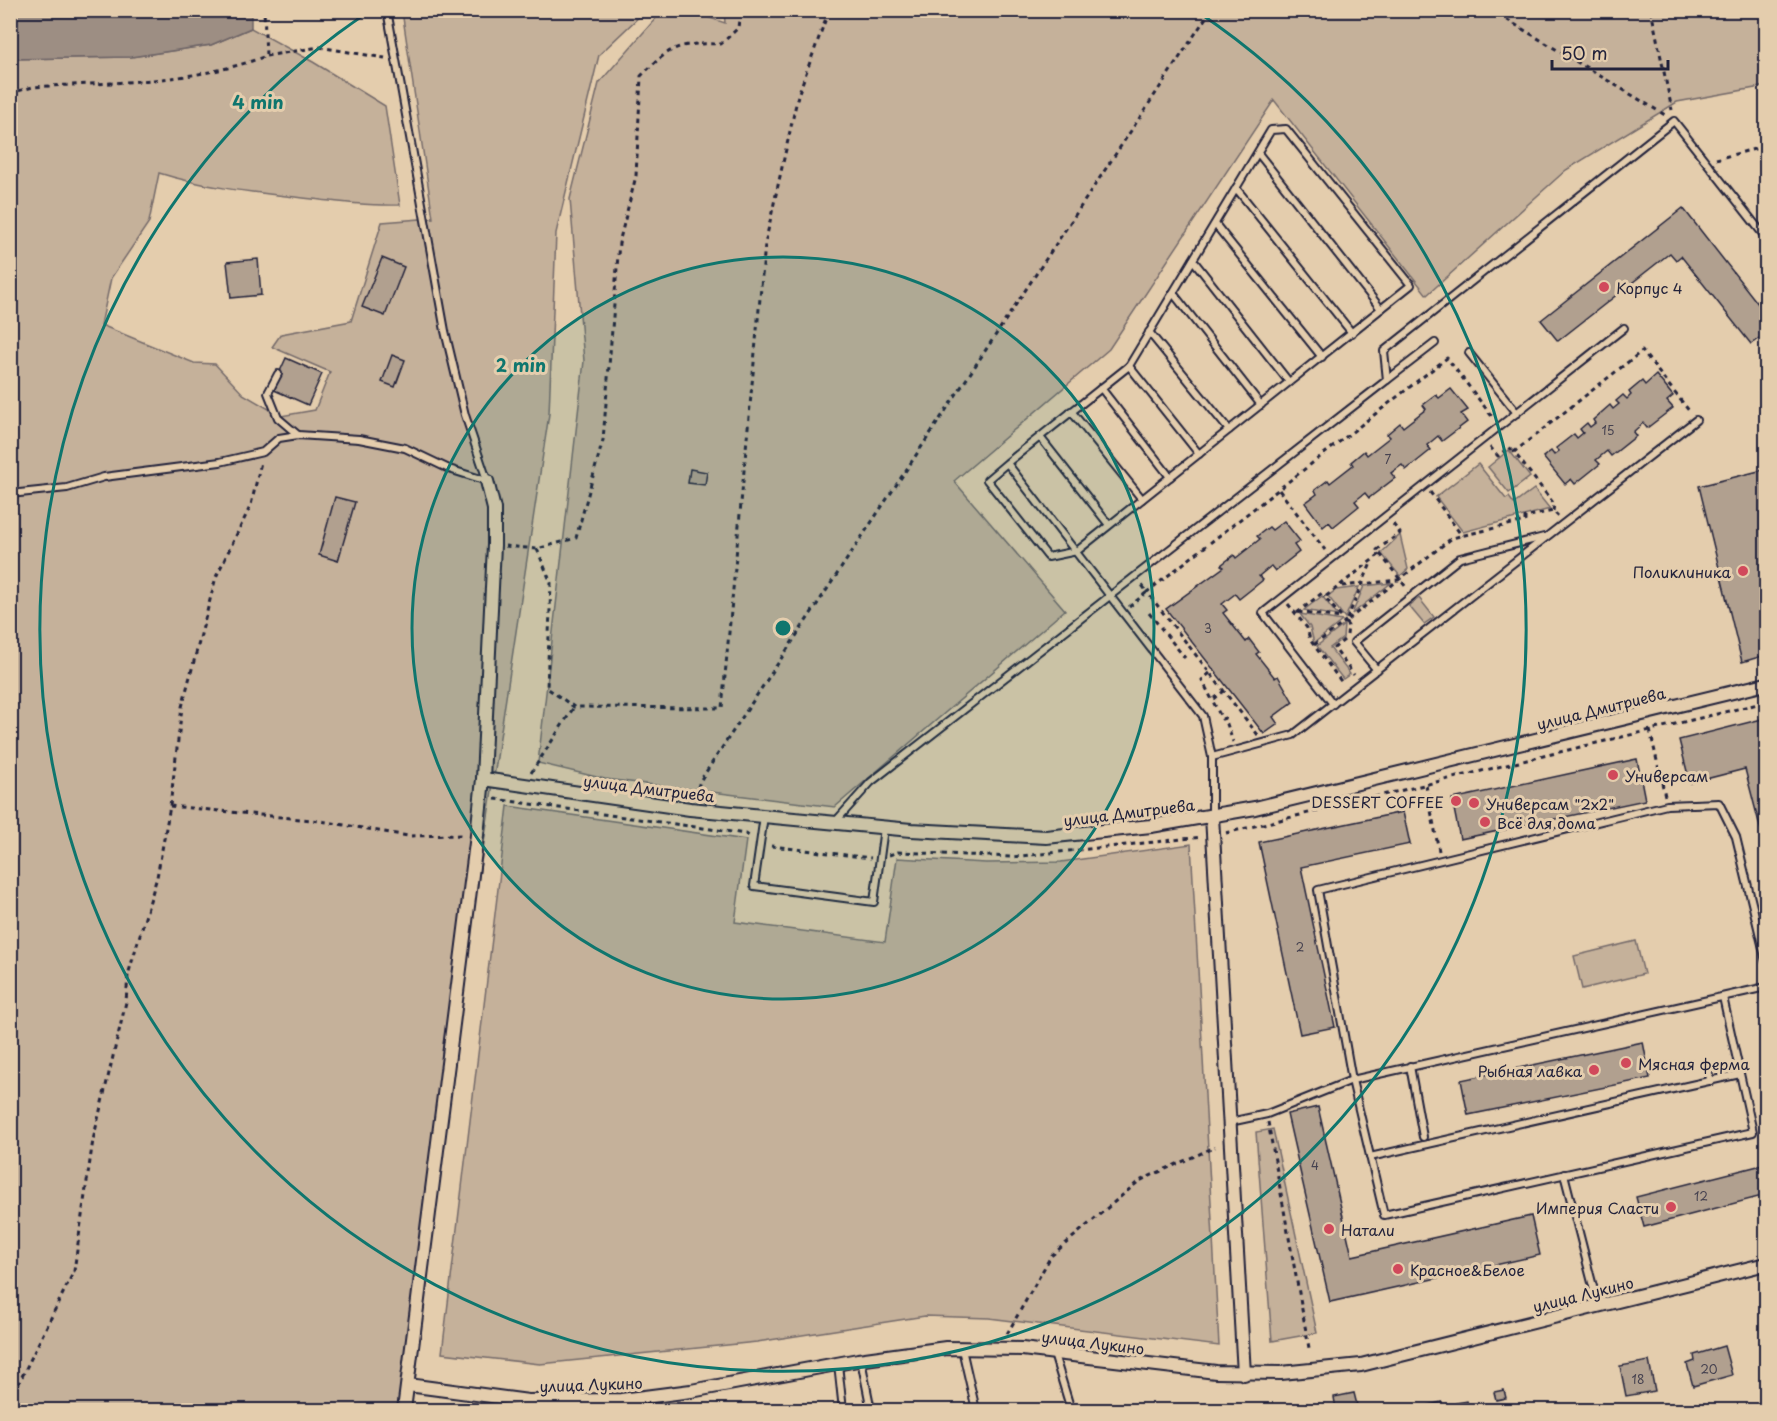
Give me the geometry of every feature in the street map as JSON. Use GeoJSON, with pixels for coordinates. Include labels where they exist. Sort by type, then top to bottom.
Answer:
{"type":"FeatureCollection","features":[{"type":"Feature","properties":{"kind":"street"},"geometry":{"type":"LineString","coordinates":[[404,1410],[483,779],[494,545],[494,509],[487,481]]}},
{"type":"Feature","properties":{"kind":"street","name":"улица Дмитриева"},"geometry":{"type":"LineString","coordinates":[[483,779],[525,783],[568,793],[690,809],[884,827],[1046,837],[1151,826],[1212,816],[1767,684]]}},
{"type":"Feature","properties":{"kind":"street"},"geometry":{"type":"LineString","coordinates":[[1212,816],[1244,1374]]}},
{"type":"Feature","properties":{"kind":"street","name":"улица Лукино"},"geometry":{"type":"LineString","coordinates":[[408,1385],[528,1406],[621,1400],[691,1391],[861,1359],[962,1349],[1054,1352],[1244,1374],[1329,1370],[1360,1365],[1767,1264]]}},
{"type":"Feature","properties":{"kind":"lane"},"geometry":{"type":"LineString","coordinates":[[387,10],[445,331],[465,415],[487,481]]}},
{"type":"Feature","properties":{"kind":"lane"},"geometry":{"type":"LineString","coordinates":[[1388,380],[1384,351],[1674,121],[1767,238]]}},
{"type":"Feature","properties":{"kind":"lane"},"geometry":{"type":"LineString","coordinates":[[1286,129],[1411,285],[1077,551],[1048,557],[987,480],[1129,366],[1258,153],[1271,130],[1286,129]]}},
{"type":"Feature","properties":{"kind":"lane"},"geometry":{"type":"LineString","coordinates":[[1258,153],[1382,309]]}},
{"type":"Feature","properties":{"kind":"lane"},"geometry":{"type":"LineString","coordinates":[[1236,188],[1352,333]]}},
{"type":"Feature","properties":{"kind":"lane"},"geometry":{"type":"LineString","coordinates":[[1215,224],[1322,357]]}},
{"type":"Feature","properties":{"kind":"lane"},"geometry":{"type":"LineString","coordinates":[[1193,260],[1289,382]]}},
{"type":"Feature","properties":{"kind":"lane"},"geometry":{"type":"LineString","coordinates":[[1173,293],[1261,405]]}},
{"type":"Feature","properties":{"kind":"lane"},"geometry":{"type":"LineString","coordinates":[[1333,704],[1263,613],[1624,328]]}},
{"type":"Feature","properties":{"kind":"lane"},"geometry":{"type":"LineString","coordinates":[[1149,332],[1229,430]]}},
{"type":"Feature","properties":{"kind":"lane"},"geometry":{"type":"LineString","coordinates":[[835,823],[871,782],[1435,343]]}},
{"type":"Feature","properties":{"kind":"lane"},"geometry":{"type":"LineString","coordinates":[[1469,353],[1517,413]]}},
{"type":"Feature","properties":{"kind":"lane"},"geometry":{"type":"LineString","coordinates":[[1129,366],[1199,454]]}},
{"type":"Feature","properties":{"kind":"lane"},"geometry":{"type":"LineString","coordinates":[[278,374],[268,393],[278,418],[298,435]]}},
{"type":"Feature","properties":{"kind":"lane"},"geometry":{"type":"LineString","coordinates":[[1101,388],[1170,477]]}},
{"type":"Feature","properties":{"kind":"lane"},"geometry":{"type":"LineString","coordinates":[[1071,411],[1142,499]]}},
{"type":"Feature","properties":{"kind":"lane"},"geometry":{"type":"LineString","coordinates":[[1212,756],[1293,735],[1696,420]]}},
{"type":"Feature","properties":{"kind":"lane"},"geometry":{"type":"LineString","coordinates":[[10,494],[67,488],[104,477],[220,462],[263,452],[279,438],[298,435],[359,439],[405,448],[449,469],[487,481]]}},
{"type":"Feature","properties":{"kind":"lane"},"geometry":{"type":"LineString","coordinates":[[1040,436],[1109,525]]}},
{"type":"Feature","properties":{"kind":"lane"},"geometry":{"type":"LineString","coordinates":[[1007,463],[1203,716],[1212,756],[1212,816]]}},
{"type":"Feature","properties":{"kind":"lane"},"geometry":{"type":"LineString","coordinates":[[1377,670],[1354,642],[1452,564],[1460,558],[1548,536]]}},
{"type":"Feature","properties":{"kind":"lane"},"geometry":{"type":"LineString","coordinates":[[1723,997],[1753,1132],[1384,1215],[1352,1080],[1318,890],[1667,805],[1719,803],[1736,837],[1767,961]]}},
{"type":"Feature","properties":{"kind":"lane"},"geometry":{"type":"LineString","coordinates":[[764,816],[754,886],[874,902],[884,827]]}},
{"type":"Feature","properties":{"kind":"lane"},"geometry":{"type":"LineString","coordinates":[[1230,1122],[1267,1114],[1352,1080],[1767,987]]}},
{"type":"Feature","properties":{"kind":"lane"},"geometry":{"type":"LineString","coordinates":[[1410,1066],[1423,1137]]}},
{"type":"Feature","properties":{"kind":"lane"},"geometry":{"type":"LineString","coordinates":[[1706,1066],[1711,1081]]}},
{"type":"Feature","properties":{"kind":"lane"},"geometry":{"type":"LineString","coordinates":[[1370,1157],[1740,1074]]}},
{"type":"Feature","properties":{"kind":"lane"},"geometry":{"type":"LineString","coordinates":[[1564,1174],[1598,1306]]}},
{"type":"Feature","properties":{"kind":"lane"},"geometry":{"type":"LineString","coordinates":[[962,1349],[976,1410]]}},
{"type":"Feature","properties":{"kind":"lane"},"geometry":{"type":"LineString","coordinates":[[1054,1352],[1071,1410]]}},
{"type":"Feature","properties":{"kind":"lane"},"geometry":{"type":"LineString","coordinates":[[861,1359],[871,1410]]}},
{"type":"Feature","properties":{"kind":"lane"},"geometry":{"type":"LineString","coordinates":[[838,1363],[843,1410]]}},
{"type":"Feature","properties":{"kind":"path"},"geometry":{"type":"LineString","coordinates":[[264,10],[266,56]]}},
{"type":"Feature","properties":{"kind":"path"},"geometry":{"type":"LineString","coordinates":[[494,545],[537,549],[576,538],[603,440],[619,243],[636,176],[641,76],[664,53],[686,43],[721,44],[738,28],[740,10]]}},
{"type":"Feature","properties":{"kind":"path"},"geometry":{"type":"LineString","coordinates":[[537,549],[551,583],[547,688],[574,707],[722,708],[765,244],[798,95],[829,10]]}},
{"type":"Feature","properties":{"kind":"path"},"geometry":{"type":"LineString","coordinates":[[690,809],[700,781],[1211,10]]}},
{"type":"Feature","properties":{"kind":"path"},"geometry":{"type":"LineString","coordinates":[[1491,10],[1674,121]]}},
{"type":"Feature","properties":{"kind":"path"},"geometry":{"type":"LineString","coordinates":[[1651,10],[1674,121]]}},
{"type":"Feature","properties":{"kind":"path"},"geometry":{"type":"LineString","coordinates":[[10,93],[33,87],[209,73],[266,56],[319,47],[386,58],[399,75]]}},
{"type":"Feature","properties":{"kind":"path"},"geometry":{"type":"LineString","coordinates":[[1706,161],[1767,146]]}},
{"type":"Feature","properties":{"kind":"path"},"geometry":{"type":"LineString","coordinates":[[1514,452],[1642,351],[1690,413]]}},
{"type":"Feature","properties":{"kind":"path"},"geometry":{"type":"LineString","coordinates":[[1123,612],[1447,358],[1495,420],[1488,426]]}},
{"type":"Feature","properties":{"kind":"path"},"geometry":{"type":"LineString","coordinates":[[1482,453],[1491,446],[1498,456],[1509,447],[1554,504],[1553,511],[1557,516],[1566,509]]}},
{"type":"Feature","properties":{"kind":"path"},"geometry":{"type":"LineString","coordinates":[[10,1401],[62,1301],[74,1271],[93,1140],[126,1002],[128,975],[157,877],[170,806],[182,707],[213,588],[251,505],[263,452]]}},
{"type":"Feature","properties":{"kind":"path"},"geometry":{"type":"LineString","coordinates":[[1425,485],[1462,536]]}},
{"type":"Feature","properties":{"kind":"path"},"geometry":{"type":"LineString","coordinates":[[1423,499],[1439,486]]}},
{"type":"Feature","properties":{"kind":"path"},"geometry":{"type":"LineString","coordinates":[[1279,490],[1326,552],[1318,558]]}},
{"type":"Feature","properties":{"kind":"path"},"geometry":{"type":"LineString","coordinates":[[1314,645],[1452,538],[1526,521],[1525,517],[1553,511]]}},
{"type":"Feature","properties":{"kind":"path"},"geometry":{"type":"LineString","coordinates":[[1400,518],[1393,524],[1400,532],[1377,550],[1400,579]]}},
{"type":"Feature","properties":{"kind":"path"},"geometry":{"type":"LineString","coordinates":[[1325,597],[1380,554]]}},
{"type":"Feature","properties":{"kind":"path"},"geometry":{"type":"LineString","coordinates":[[1345,620],[1373,560]]}},
{"type":"Feature","properties":{"kind":"path"},"geometry":{"type":"LineString","coordinates":[[1135,577],[1260,738],[1251,740]]}},
{"type":"Feature","properties":{"kind":"path"},"geometry":{"type":"LineString","coordinates":[[1340,586],[1400,579]]}},
{"type":"Feature","properties":{"kind":"path"},"geometry":{"type":"LineString","coordinates":[[1297,613],[1322,593],[1348,626],[1346,638],[1334,648],[1354,675]]}},
{"type":"Feature","properties":{"kind":"path"},"geometry":{"type":"LineString","coordinates":[[1282,597],[1297,613],[1314,645],[1343,684]]}},
{"type":"Feature","properties":{"kind":"path"},"geometry":{"type":"LineString","coordinates":[[1160,609],[1150,614],[1185,658]]}},
{"type":"Feature","properties":{"kind":"path"},"geometry":{"type":"LineString","coordinates":[[1297,613],[1345,620]]}},
{"type":"Feature","properties":{"kind":"path"},"geometry":{"type":"LineString","coordinates":[[1166,634],[1174,627]]}},
{"type":"Feature","properties":{"kind":"path"},"geometry":{"type":"LineString","coordinates":[[1210,674],[1202,680],[1214,699],[1222,719],[1225,718],[1233,744],[1242,742]]}},
{"type":"Feature","properties":{"kind":"path"},"geometry":{"type":"LineString","coordinates":[[1214,699],[1224,691]]}},
{"type":"Feature","properties":{"kind":"path"},"geometry":{"type":"LineString","coordinates":[[1212,836],[1767,702]]}},
{"type":"Feature","properties":{"kind":"path"},"geometry":{"type":"LineString","coordinates":[[525,783],[574,707]]}},
{"type":"Feature","properties":{"kind":"path"},"geometry":{"type":"LineString","coordinates":[[1650,730],[1667,805]]}},
{"type":"Feature","properties":{"kind":"path"},"geometry":{"type":"LineString","coordinates":[[1426,785],[1440,861]]}},
{"type":"Feature","properties":{"kind":"path"},"geometry":{"type":"LineString","coordinates":[[170,806],[321,821],[408,836],[477,835]]}},
{"type":"Feature","properties":{"kind":"path"},"geometry":{"type":"LineString","coordinates":[[1267,1114],[1309,1348]]}},
{"type":"Feature","properties":{"kind":"path"},"geometry":{"type":"LineString","coordinates":[[1007,1334],[1051,1256],[1139,1181],[1215,1147]]}},
{"type":"Feature","properties":{"kind":"shaded area"},"geometry":{"type":"Polygon","coordinates":[[[724,10],[1766,11],[1766,86],[1677,102],[1566,170],[1427,295],[1274,100],[1109,349],[954,481],[1065,610],[835,807],[605,779],[538,763],[584,361],[570,199],[599,83],[657,17],[701,15],[725,23],[724,10]]]}},
{"type":"Feature","properties":{"kind":"shaded area"},"geometry":{"type":"Polygon","coordinates":[[[10,11],[251,11],[251,28],[211,45],[131,57],[11,59],[10,11]]]}},
{"type":"Feature","properties":{"kind":"shaded area"},"geometry":{"type":"Polygon","coordinates":[[[402,11],[645,11],[599,55],[556,233],[549,414],[398,1410],[11,1410],[10,59],[131,57],[211,45],[251,28],[313,62],[385,106],[400,205],[348,203],[243,191],[192,182],[159,173],[149,222],[111,278],[101,325],[194,363],[215,364],[243,394],[281,416],[315,410],[330,372],[272,347],[281,334],[351,321],[382,222],[433,218],[402,11]]]}},
{"type":"Feature","properties":{"kind":"shaded area"},"geometry":{"type":"Polygon","coordinates":[[[1509,450],[1530,477],[1509,493],[1488,467],[1509,450]]]}},
{"type":"Feature","properties":{"kind":"shaded area"},"geometry":{"type":"Polygon","coordinates":[[[1478,464],[1506,499],[1509,497],[1514,504],[1534,489],[1550,509],[1463,532],[1436,497],[1478,464]]]}},
{"type":"Feature","properties":{"kind":"shaded area"},"geometry":{"type":"Polygon","coordinates":[[[1400,535],[1408,569],[1400,576],[1381,553],[1400,535]]]}},
{"type":"Feature","properties":{"kind":"shaded area"},"geometry":{"type":"Polygon","coordinates":[[[1391,583],[1352,614],[1364,586],[1391,583]]]}},
{"type":"Feature","properties":{"kind":"shaded area"},"geometry":{"type":"Polygon","coordinates":[[[1359,587],[1345,618],[1328,596],[1336,590],[1359,587]]]}},
{"type":"Feature","properties":{"kind":"shaded area"},"geometry":{"type":"Polygon","coordinates":[[[1322,596],[1338,616],[1304,610],[1322,596]]]}},
{"type":"Feature","properties":{"kind":"shaded area"},"geometry":{"type":"Polygon","coordinates":[[[1419,598],[1434,617],[1424,624],[1409,606],[1419,598]]]}},
{"type":"Feature","properties":{"kind":"shaded area"},"geometry":{"type":"Polygon","coordinates":[[[1300,614],[1342,621],[1314,643],[1310,627],[1300,614]]]}},
{"type":"Feature","properties":{"kind":"shaded area"},"geometry":{"type":"Polygon","coordinates":[[[1344,625],[1343,638],[1330,648],[1350,674],[1343,679],[1317,646],[1344,625]]]}},
{"type":"Feature","properties":{"kind":"shaded area"},"geometry":{"type":"Polygon","coordinates":[[[508,806],[746,840],[735,922],[885,942],[897,858],[986,863],[1061,862],[1191,844],[1219,1346],[989,1318],[925,1316],[757,1342],[540,1364],[442,1353],[508,806]]]}},
{"type":"Feature","properties":{"kind":"shaded area"},"geometry":{"type":"Polygon","coordinates":[[[1636,941],[1644,974],[1582,989],[1574,956],[1636,941]]]}},
{"type":"Feature","properties":{"kind":"shaded area"},"geometry":{"type":"Polygon","coordinates":[[[1273,1129],[1317,1333],[1272,1341],[1256,1132],[1273,1129]]]}},
{"type":"Feature","properties":{"kind":"building","name":"Корпус 4"},"geometry":{"type":"Polygon","coordinates":[[[1683,208],[1766,314],[1766,333],[1751,344],[1681,256],[1676,260],[1670,253],[1558,341],[1541,320],[1683,208]]]}},
{"type":"Feature","properties":{"kind":"building"},"geometry":{"type":"Polygon","coordinates":[[[382,258],[404,267],[385,316],[362,307],[382,258]]]}},
{"type":"Feature","properties":{"kind":"building"},"geometry":{"type":"Polygon","coordinates":[[[258,259],[261,295],[231,298],[227,262],[258,259]]]}},
{"type":"Feature","properties":{"kind":"building"},"geometry":{"type":"Polygon","coordinates":[[[392,355],[405,360],[395,387],[382,382],[392,355]]]}},
{"type":"Feature","properties":{"kind":"building"},"geometry":{"type":"Polygon","coordinates":[[[286,358],[322,374],[308,405],[272,389],[286,358]]]}},
{"type":"Feature","properties":{"kind":"building"},"geometry":{"type":"Polygon","coordinates":[[[1656,375],[1673,396],[1667,401],[1673,408],[1647,428],[1643,423],[1633,432],[1636,436],[1611,456],[1607,451],[1596,460],[1600,464],[1575,484],[1571,479],[1565,484],[1543,457],[1551,451],[1554,455],[1559,451],[1556,448],[1574,434],[1577,438],[1583,433],[1580,429],[1587,423],[1590,427],[1595,423],[1593,420],[1610,405],[1613,409],[1619,404],[1616,401],[1623,395],[1627,399],[1631,395],[1629,392],[1642,381],[1645,385],[1656,375]]]}},
{"type":"Feature","properties":{"kind":"building"},"geometry":{"type":"Polygon","coordinates":[[[1451,389],[1468,410],[1461,414],[1467,422],[1442,441],[1438,436],[1427,445],[1431,450],[1406,470],[1402,465],[1391,473],[1395,478],[1369,498],[1365,493],[1355,501],[1359,506],[1333,527],[1329,522],[1323,527],[1305,503],[1317,494],[1315,490],[1328,480],[1330,483],[1353,465],[1351,462],[1364,451],[1367,455],[1390,437],[1387,434],[1400,423],[1403,427],[1426,409],[1423,405],[1436,395],[1439,398],[1451,389]]]}},
{"type":"Feature","properties":{"kind":"building"},"geometry":{"type":"Polygon","coordinates":[[[690,469],[707,472],[705,485],[688,483],[690,469]]]}},
{"type":"Feature","properties":{"kind":"building","name":"Поликлиника"},"geometry":{"type":"Polygon","coordinates":[[[1763,470],[1766,483],[1766,655],[1742,662],[1699,486],[1763,470]]]}},
{"type":"Feature","properties":{"kind":"building"},"geometry":{"type":"Polygon","coordinates":[[[335,497],[355,502],[338,561],[319,555],[335,497]]]}},
{"type":"Feature","properties":{"kind":"building"},"geometry":{"type":"Polygon","coordinates":[[[1284,521],[1300,541],[1294,545],[1299,552],[1275,571],[1271,566],[1259,576],[1263,580],[1239,599],[1235,594],[1222,604],[1227,610],[1223,613],[1246,642],[1249,639],[1259,652],[1256,654],[1275,678],[1278,676],[1293,702],[1273,717],[1278,724],[1264,734],[1166,609],[1224,567],[1221,565],[1234,555],[1236,558],[1260,539],[1257,536],[1269,527],[1272,530],[1284,521]]]}},
{"type":"Feature","properties":{"kind":"building"},"geometry":{"type":"Polygon","coordinates":[[[1766,718],[1766,850],[1745,769],[1690,783],[1679,740],[1766,718]]]}},
{"type":"Feature","properties":{"kind":"building"},"geometry":{"type":"Polygon","coordinates":[[[1637,759],[1645,800],[1460,839],[1452,799],[1637,759]]]}},
{"type":"Feature","properties":{"kind":"building"},"geometry":{"type":"Polygon","coordinates":[[[1403,812],[1410,844],[1301,867],[1335,1027],[1300,1034],[1259,842],[1403,812]]]}},
{"type":"Feature","properties":{"kind":"building"},"geometry":{"type":"Polygon","coordinates":[[[1643,1042],[1650,1078],[1468,1115],[1461,1080],[1643,1042]]]}},
{"type":"Feature","properties":{"kind":"building"},"geometry":{"type":"Polygon","coordinates":[[[1318,1107],[1352,1256],[1531,1216],[1540,1255],[1330,1302],[1287,1114],[1318,1107]]]}},
{"type":"Feature","properties":{"kind":"building"},"geometry":{"type":"Polygon","coordinates":[[[1766,1164],[1766,1195],[1644,1227],[1636,1197],[1766,1164]]]}},
{"type":"Feature","properties":{"kind":"building"},"geometry":{"type":"Polygon","coordinates":[[[1724,1346],[1732,1375],[1693,1386],[1687,1364],[1695,1361],[1694,1355],[1724,1346]]]}},
{"type":"Feature","properties":{"kind":"building"},"geometry":{"type":"Polygon","coordinates":[[[1649,1361],[1655,1391],[1626,1396],[1620,1366],[1649,1361]]]}},
{"type":"Feature","properties":{"kind":"building"},"geometry":{"type":"Polygon","coordinates":[[[1504,1390],[1506,1398],[1496,1400],[1494,1392],[1504,1390]]]}},
{"type":"Feature","properties":{"kind":"building"},"geometry":{"type":"Polygon","coordinates":[[[1354,1393],[1357,1405],[1336,1409],[1334,1397],[1354,1393]]]}},
{"type":"Feature","properties":{"kind":"building"},"geometry":{"type":"Polygon","coordinates":[[[1467,1401],[1469,1410],[1458,1410],[1456,1403],[1467,1401]]]}},
{"type":"Feature","properties":{"kind":"building"},"geometry":{"type":"Polygon","coordinates":[[[1442,1402],[1444,1410],[1430,1410],[1429,1405],[1442,1402]]]}},
{"type":"Feature","properties":{"kind":"building"},"geometry":{"type":"Polygon","coordinates":[[[1109,1404],[1111,1410],[1093,1410],[1093,1408],[1109,1404]]]}},
{"type":"Feature","properties":{"kind":"place","name":"Корпус 4"},"geometry":{"type":"Point","coordinates":[1604,287]}},
{"type":"Feature","properties":{"kind":"place","name":"Поликлиника"},"geometry":{"type":"Point","coordinates":[1743,571]}},
{"type":"Feature","properties":{"kind":"place","name":"Универсам"},"geometry":{"type":"Point","coordinates":[1613,775]}},
{"type":"Feature","properties":{"kind":"place","name":"DESSERT COFFEE"},"geometry":{"type":"Point","coordinates":[1456,801]}},
{"type":"Feature","properties":{"kind":"place","name":"Универсам \"2x2\""},"geometry":{"type":"Point","coordinates":[1474,803]}},
{"type":"Feature","properties":{"kind":"place","name":"Всё для дома"},"geometry":{"type":"Point","coordinates":[1485,822]}},
{"type":"Feature","properties":{"kind":"place","name":"Мясная ферма"},"geometry":{"type":"Point","coordinates":[1626,1063]}},
{"type":"Feature","properties":{"kind":"place","name":"Рыбная лавка"},"geometry":{"type":"Point","coordinates":[1594,1070]}},
{"type":"Feature","properties":{"kind":"place","name":"Империя Сласти"},"geometry":{"type":"Point","coordinates":[1671,1207]}},
{"type":"Feature","properties":{"kind":"place","name":"Натали"},"geometry":{"type":"Point","coordinates":[1329,1229]}},
{"type":"Feature","properties":{"kind":"place","name":"Красное&Белое"},"geometry":{"type":"Point","coordinates":[1398,1269]}}]}
